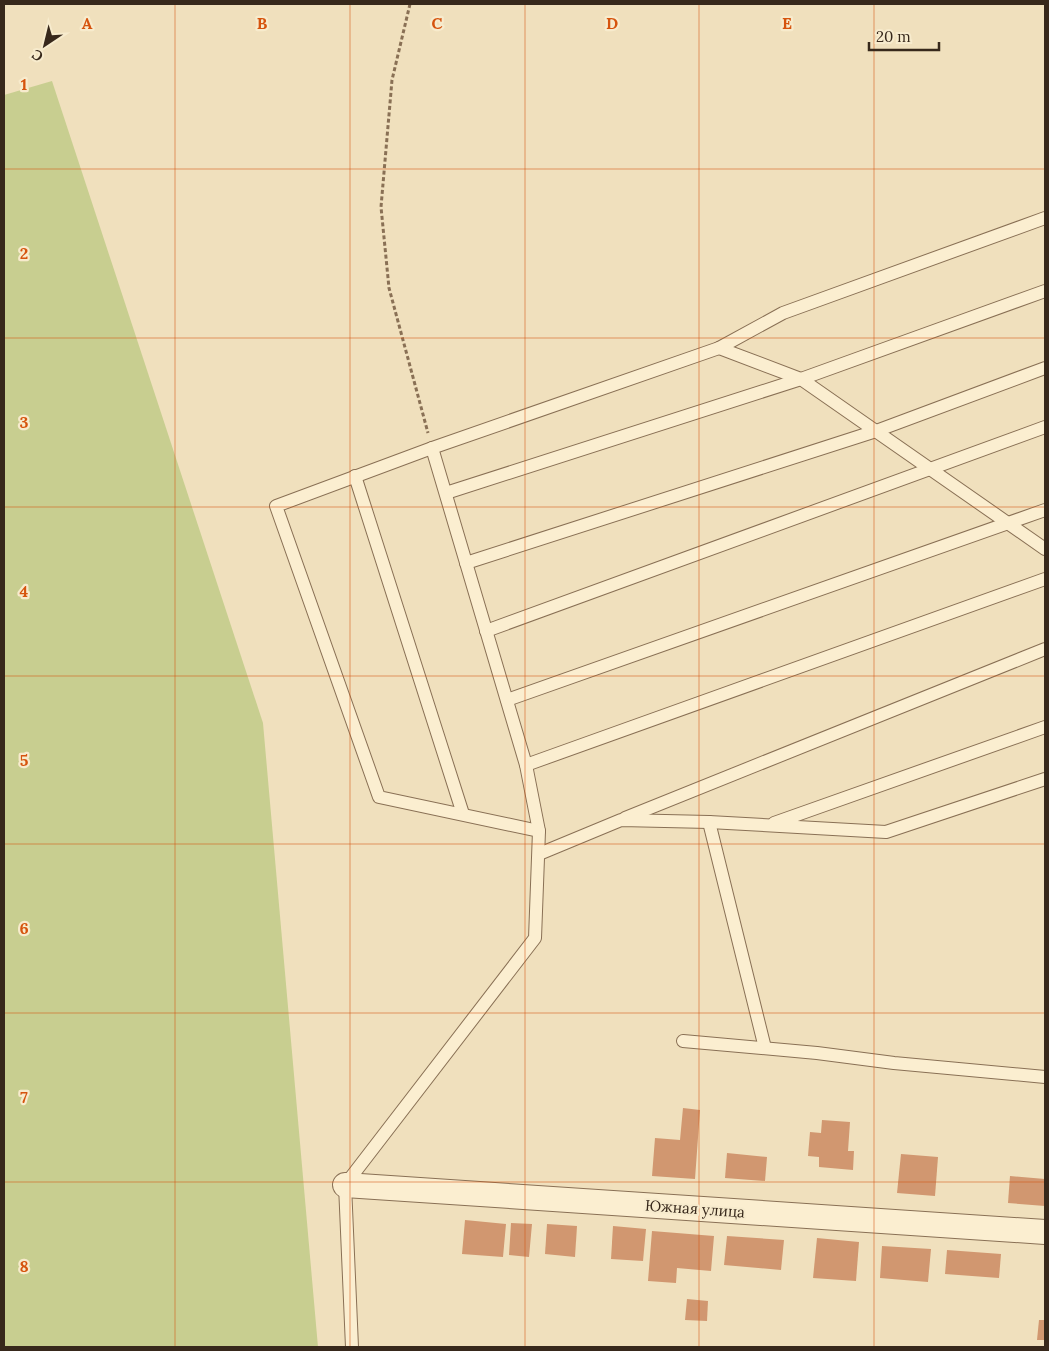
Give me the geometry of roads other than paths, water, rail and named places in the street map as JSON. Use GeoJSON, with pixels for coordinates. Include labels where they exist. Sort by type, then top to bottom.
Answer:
{"type":"FeatureCollection","features":[{"type":"Feature","properties":{"kind":"street","name":"Южная улица"},"geometry":{"type":"LineString","coordinates":[[345,1185],[1045,1232]]}},
{"type":"Feature","properties":{"kind":"lane"},"geometry":{"type":"LineString","coordinates":[[539,831],[379,797],[276,506],[432,448],[720,348],[782,313],[1045,218]]}},
{"type":"Feature","properties":{"kind":"lane"},"geometry":{"type":"LineString","coordinates":[[446,493],[801,379],[1045,291]]}},
{"type":"Feature","properties":{"kind":"lane"},"geometry":{"type":"LineString","coordinates":[[720,348],[801,379],[1045,549]]}},
{"type":"Feature","properties":{"kind":"lane"},"geometry":{"type":"LineString","coordinates":[[466,563],[876,431],[1045,368]]}},
{"type":"Feature","properties":{"kind":"lane"},"geometry":{"type":"LineString","coordinates":[[486,631],[928,468],[1045,427]]}},
{"type":"Feature","properties":{"kind":"lane"},"geometry":{"type":"LineString","coordinates":[[352,1347],[345,1185],[535,938],[539,831],[526,765],[432,448]]}},
{"type":"Feature","properties":{"kind":"lane"},"geometry":{"type":"LineString","coordinates":[[356,476],[463,814]]}},
{"type":"Feature","properties":{"kind":"lane"},"geometry":{"type":"LineString","coordinates":[[507,700],[1045,510]]}},
{"type":"Feature","properties":{"kind":"lane"},"geometry":{"type":"LineString","coordinates":[[526,765],[1045,579]]}},
{"type":"Feature","properties":{"kind":"lane"},"geometry":{"type":"LineString","coordinates":[[538,854],[1045,649]]}},
{"type":"Feature","properties":{"kind":"lane"},"geometry":{"type":"LineString","coordinates":[[768,825],[1045,726]]}},
{"type":"Feature","properties":{"kind":"lane"},"geometry":{"type":"LineString","coordinates":[[621,820],[709,822],[886,832],[1045,779]]}},
{"type":"Feature","properties":{"kind":"lane"},"geometry":{"type":"LineString","coordinates":[[709,822],[764,1048]]}},
{"type":"Feature","properties":{"kind":"lane"},"geometry":{"type":"LineString","coordinates":[[683,1041],[1045,1078]]}}]}
